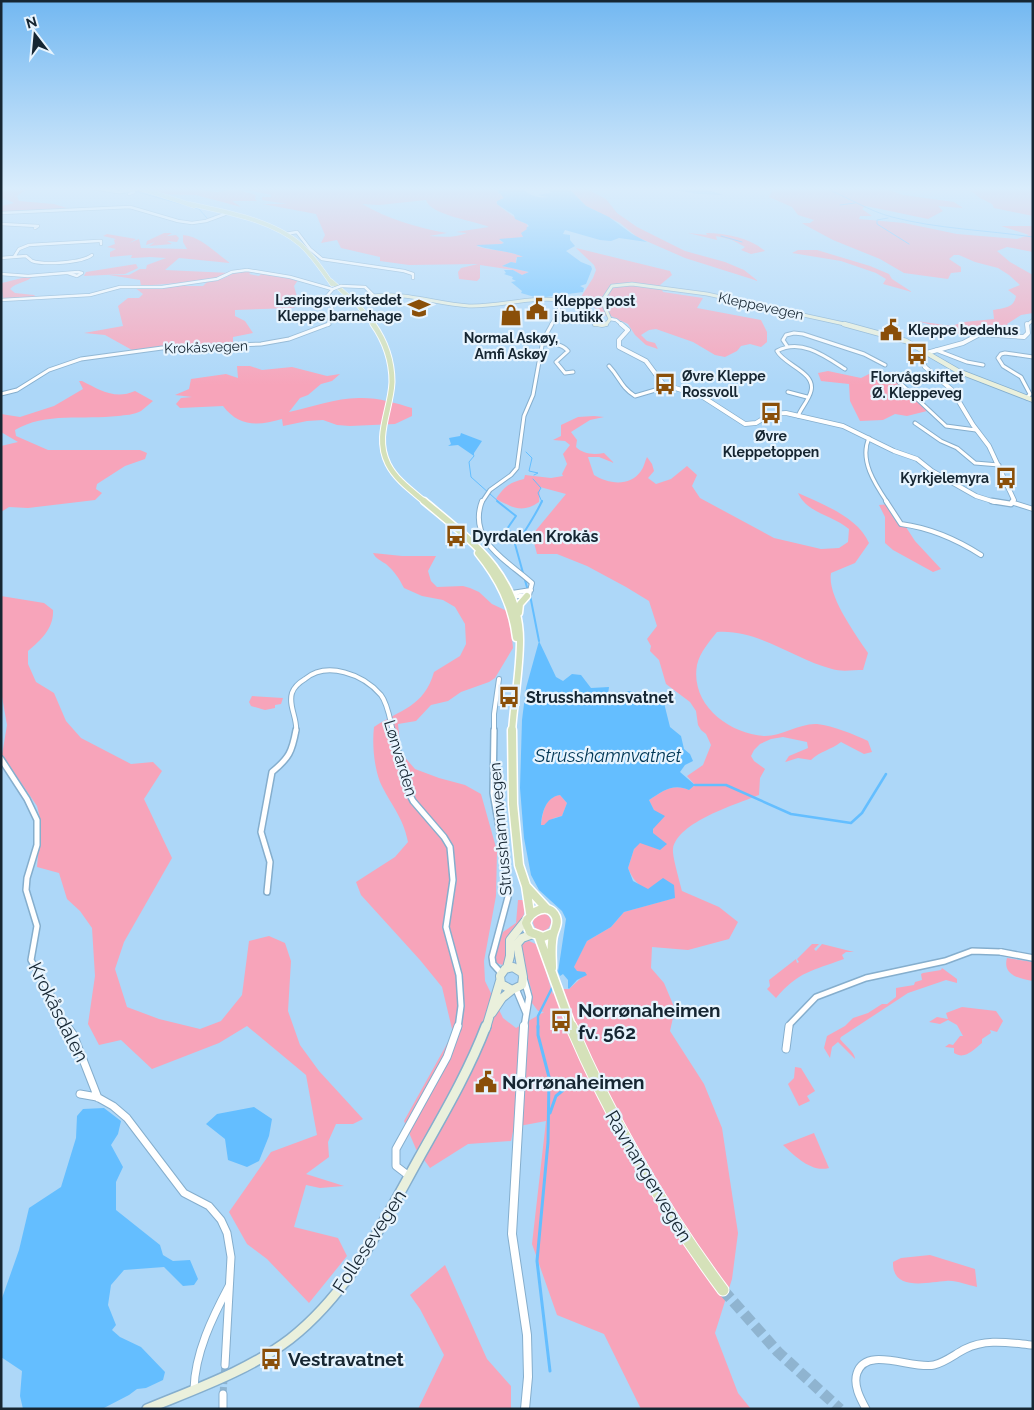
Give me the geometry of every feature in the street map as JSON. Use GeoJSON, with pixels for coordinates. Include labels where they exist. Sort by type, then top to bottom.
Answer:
{"type":"FeatureCollection","features":[{"type":"Feature","properties":{"kind":"main road"},"geometry":{"type":"LineString","coordinates":[[309,254],[331,281],[362,308],[383,338],[392,366],[391,394],[381,435],[383,454],[389,466],[398,478],[487,556],[502,575],[519,618]]}},
{"type":"Feature","properties":{"kind":"main road","name":"Kleppevegen"},"geometry":{"type":"LineString","coordinates":[[610,318],[602,301],[610,288],[620,284],[638,284],[686,291],[798,314],[900,339],[915,345],[950,367],[1033,400]]}},
{"type":"Feature","properties":{"kind":"main road"},"geometry":{"type":"LineString","coordinates":[[354,301],[374,296],[410,296],[469,306],[534,300],[560,300],[578,305],[596,324],[605,325],[610,318]]}},
{"type":"Feature","properties":{"kind":"main road"},"geometry":{"type":"LineString","coordinates":[[354,301],[374,296]]}},
{"type":"Feature","properties":{"kind":"main road"},"geometry":{"type":"LineString","coordinates":[[362,308],[364,300]]}},
{"type":"Feature","properties":{"kind":"main road"},"geometry":{"type":"LineString","coordinates":[[354,301],[372,321]]}},
{"type":"Feature","properties":{"kind":"main road"},"geometry":{"type":"LineString","coordinates":[[529,593],[520,605],[518,665],[512,736],[512,806],[519,860],[526,886],[527,926],[536,936]]}},
{"type":"Feature","properties":{"kind":"main road"},"geometry":{"type":"LineString","coordinates":[[510,596],[518,652]]}},
{"type":"Feature","properties":{"kind":"main road"},"geometry":{"type":"LineString","coordinates":[[522,976],[513,967],[503,974],[506,989],[514,990],[522,985],[522,976],[517,944],[522,938],[546,936],[553,933],[557,927],[555,915],[546,909],[526,886]]}},
{"type":"Feature","properties":{"kind":"main road"},"geometry":{"type":"LineString","coordinates":[[528,917],[536,909],[546,909]]}},
{"type":"Feature","properties":{"kind":"main road","name":"Follesevegen"},"geometry":{"type":"LineString","coordinates":[[147,1409],[258,1359],[290,1338],[313,1318],[343,1285],[361,1260],[456,1093],[490,1016],[503,974],[510,940],[528,917]]}},
{"type":"Feature","properties":{"kind":"main road","name":"Ravnangervegen"},"geometry":{"type":"LineString","coordinates":[[552,973],[553,933]]}},
{"type":"Feature","properties":{"kind":"main road","name":"Ravnangervegen"},"geometry":{"type":"LineString","coordinates":[[536,936],[552,973],[571,1026],[613,1117],[668,1212],[723,1290]]}},
{"type":"Feature","properties":{"kind":"main road","name":"Follesevegen"},"geometry":{"type":"LineString","coordinates":[[490,1016],[502,998],[514,990]]}},
{"type":"Feature","properties":{"kind":"street"},"geometry":{"type":"LineString","coordinates":[[316,254],[322,259],[404,271],[412,273],[413,278]]}},
{"type":"Feature","properties":{"kind":"street"},"geometry":{"type":"LineString","coordinates":[[1,258],[26,256],[32,261],[78,262],[92,255]]}},
{"type":"Feature","properties":{"kind":"street"},"geometry":{"type":"LineString","coordinates":[[1,300],[90,295],[120,287],[161,287],[217,279],[232,272],[248,270],[290,277],[333,289],[341,286],[363,287],[372,291],[374,296]]}},
{"type":"Feature","properties":{"kind":"street"},"geometry":{"type":"LineString","coordinates":[[1,274],[24,276],[68,273]]}},
{"type":"Feature","properties":{"kind":"street","name":"Krokåsvegen"},"geometry":{"type":"LineString","coordinates":[[1,394],[17,390],[49,370],[81,359],[156,349],[242,346],[289,339],[329,325],[332,307],[326,297],[333,289]]}},
{"type":"Feature","properties":{"kind":"street"},"geometry":{"type":"LineString","coordinates":[[529,593],[532,585],[530,582],[503,560],[482,537],[479,528],[479,516],[481,504],[488,493],[513,474],[517,468],[520,458],[524,416],[532,398],[544,338],[559,311],[560,300]]}},
{"type":"Feature","properties":{"kind":"street"},"geometry":{"type":"LineString","coordinates":[[610,318],[618,321],[628,330],[618,343],[620,348],[646,361],[662,383],[706,398],[745,424],[752,424],[775,413],[786,413],[848,428],[897,452],[917,459],[932,471],[980,498],[997,503],[1014,503],[1033,509]]}},
{"type":"Feature","properties":{"kind":"street"},"geometry":{"type":"LineString","coordinates":[[1014,503],[999,465],[989,446],[976,430],[952,390],[933,376],[922,364],[921,356],[963,343],[980,334],[1010,338],[1024,337],[1028,333],[1027,324],[1033,320]]}},
{"type":"Feature","properties":{"kind":"street"},"geometry":{"type":"LineString","coordinates":[[787,346],[783,340],[786,335],[803,334],[864,354],[884,365]]}},
{"type":"Feature","properties":{"kind":"street"},"geometry":{"type":"LineString","coordinates":[[543,344],[562,345],[568,351],[556,362],[566,373],[573,372]]}},
{"type":"Feature","properties":{"kind":"street"},"geometry":{"type":"LineString","coordinates":[[798,416],[811,388],[808,379],[776,353],[787,346],[809,349],[845,369]]}},
{"type":"Feature","properties":{"kind":"street"},"geometry":{"type":"LineString","coordinates":[[936,350],[967,362],[983,365]]}},
{"type":"Feature","properties":{"kind":"street"},"geometry":{"type":"LineString","coordinates":[[1027,398],[1030,394],[1020,375],[1001,364],[998,358],[1001,354],[1005,353],[1033,357]]}},
{"type":"Feature","properties":{"kind":"street"},"geometry":{"type":"LineString","coordinates":[[609,366],[618,376],[622,387],[635,396],[669,386]]}},
{"type":"Feature","properties":{"kind":"street"},"geometry":{"type":"LineString","coordinates":[[898,381],[946,426],[958,430],[976,430]]}},
{"type":"Feature","properties":{"kind":"street"},"geometry":{"type":"LineString","coordinates":[[788,392],[807,396]]}},
{"type":"Feature","properties":{"kind":"street"},"geometry":{"type":"LineString","coordinates":[[916,423],[941,441],[957,448],[975,463],[999,465]]}},
{"type":"Feature","properties":{"kind":"street"},"geometry":{"type":"LineString","coordinates":[[869,438],[866,441],[868,462],[884,501],[902,524],[942,534],[981,554]]}},
{"type":"Feature","properties":{"kind":"street"},"geometry":{"type":"LineString","coordinates":[[510,596],[536,592]]}},
{"type":"Feature","properties":{"kind":"street"},"geometry":{"type":"LineString","coordinates":[[510,596],[529,593]]}},
{"type":"Feature","properties":{"kind":"street","name":"Lønvarden"},"geometry":{"type":"LineString","coordinates":[[267,892],[270,862],[261,836],[261,827],[272,772],[287,760],[293,746],[297,726],[292,706],[292,694],[299,684],[316,670],[327,669],[355,676],[371,685],[381,694],[386,706],[409,793],[447,841],[451,858],[453,880],[446,927],[461,988],[459,1023],[454,1042],[440,1072],[415,1114]]}},
{"type":"Feature","properties":{"kind":"street","name":"Strusshamnvegen"},"geometry":{"type":"LineString","coordinates":[[498,679],[494,714],[493,792],[506,867],[508,897],[492,957],[493,964],[503,974]]}},
{"type":"Feature","properties":{"kind":"street","name":"Krokåsdalen"},"geometry":{"type":"LineString","coordinates":[[1,759],[10,768],[16,782],[33,808],[37,822],[38,838],[29,868],[26,888],[27,898],[37,925],[31,960],[51,995],[60,1017],[74,1034],[98,1098]]}},
{"type":"Feature","properties":{"kind":"street"},"geometry":{"type":"LineString","coordinates":[[786,1049],[790,1024],[816,997],[866,978],[945,961],[972,951],[984,950],[1033,958]]}},
{"type":"Feature","properties":{"kind":"street"},"geometry":{"type":"LineString","coordinates":[[522,976],[530,996],[526,1013],[512,1234],[528,1335],[528,1377],[525,1409]]}},
{"type":"Feature","properties":{"kind":"street"},"geometry":{"type":"LineString","coordinates":[[514,990],[526,1013]]}},
{"type":"Feature","properties":{"kind":"street"},"geometry":{"type":"LineString","coordinates":[[80,1094],[98,1098],[112,1106],[134,1124],[186,1194],[204,1202],[216,1211],[227,1233],[231,1249],[232,1272],[225,1365]]}},
{"type":"Feature","properties":{"kind":"street","name":"Follesevegen"},"geometry":{"type":"LineString","coordinates":[[410,1176],[396,1166],[394,1154],[415,1114]]}},
{"type":"Feature","properties":{"kind":"street"},"geometry":{"type":"LineString","coordinates":[[194,1389],[193,1378],[214,1315],[230,1284]]}},
{"type":"Feature","properties":{"kind":"street"},"geometry":{"type":"LineString","coordinates":[[866,1409],[861,1401],[856,1385],[857,1371],[860,1364],[865,1360],[879,1358],[922,1367],[934,1365],[970,1346],[984,1342],[1033,1345]]}},
{"type":"Feature","properties":{"kind":"street"},"geometry":{"type":"LineString","coordinates":[[222,1394],[223,1409]]}},
{"type":"Feature","properties":{"kind":"shaded area"},"geometry":{"type":"Polygon","coordinates":[[[110,254],[218,254],[230,263],[179,258],[165,270],[230,273],[197,281],[141,286],[140,280],[109,275],[129,275],[140,269],[146,269],[147,265],[166,258],[131,258],[132,255],[110,257],[110,254]]]}},
{"type":"Feature","properties":{"kind":"shaded area"},"geometry":{"type":"Polygon","coordinates":[[[366,254],[514,254],[524,257],[516,258],[516,263],[511,262],[502,266],[529,272],[522,275],[513,270],[480,265],[480,278],[477,281],[459,279],[458,272],[461,268],[478,264],[409,265],[380,261],[380,257],[366,254]]]}},
{"type":"Feature","properties":{"kind":"shaded area"},"geometry":{"type":"Polygon","coordinates":[[[582,254],[600,254],[670,271],[672,275],[660,285],[663,292],[703,298],[697,308],[761,320],[767,332],[767,342],[761,347],[750,344],[741,346],[737,351],[725,357],[715,355],[693,342],[656,329],[649,330],[641,335],[647,341],[655,343],[658,349],[646,345],[635,335],[628,324],[611,316],[609,318],[592,306],[579,300],[593,278],[596,270],[594,265],[582,254]]]}},
{"type":"Feature","properties":{"kind":"shaded area"},"geometry":{"type":"Polygon","coordinates":[[[675,254],[695,254],[725,262],[744,270],[758,281],[675,254]]]}},
{"type":"Feature","properties":{"kind":"shaded area"},"geometry":{"type":"Polygon","coordinates":[[[797,254],[830,254],[870,266],[889,274],[892,279],[912,292],[883,284],[886,279],[876,273],[841,261],[797,254]]]}},
{"type":"Feature","properties":{"kind":"shaded area"},"geometry":{"type":"Polygon","coordinates":[[[867,254],[1000,254],[1010,262],[1033,275],[1033,313],[1021,315],[1007,324],[1012,332],[1003,333],[972,329],[951,337],[947,329],[917,321],[951,326],[964,322],[994,319],[993,310],[1008,307],[1015,300],[1016,296],[1008,290],[1020,285],[998,268],[975,262],[959,255],[954,255],[949,259],[961,267],[961,272],[951,273],[948,279],[904,273],[867,254]]]}},
{"type":"Feature","properties":{"kind":"shaded area"},"geometry":{"type":"Polygon","coordinates":[[[136,264],[138,268],[125,274],[84,276],[86,272],[136,264]]]}},
{"type":"Feature","properties":{"kind":"shaded area"},"geometry":{"type":"Polygon","coordinates":[[[238,271],[252,271],[249,274],[259,276],[263,272],[298,280],[294,286],[298,300],[294,308],[235,310],[235,316],[245,321],[253,333],[233,337],[233,346],[132,350],[105,335],[84,333],[123,326],[118,306],[128,298],[139,298],[143,294],[134,287],[163,287],[183,284],[186,286],[203,286],[208,281],[222,279],[238,271]]]}},
{"type":"Feature","properties":{"kind":"shaded area"},"geometry":{"type":"Polygon","coordinates":[[[33,276],[10,289],[15,293],[34,295],[36,297],[3,299],[1,283],[33,276]]]}},
{"type":"Feature","properties":{"kind":"shaded area"},"geometry":{"type":"Polygon","coordinates":[[[237,366],[250,366],[262,370],[292,367],[327,376],[340,374],[332,381],[321,384],[308,395],[300,398],[289,412],[335,401],[368,398],[412,408],[412,416],[395,424],[350,426],[337,425],[323,420],[283,426],[282,419],[257,424],[242,421],[229,413],[223,406],[180,408],[176,404],[181,398],[192,397],[175,395],[189,389],[191,379],[226,374],[238,378],[237,366]]]}},
{"type":"Feature","properties":{"kind":"shaded area"},"geometry":{"type":"Polygon","coordinates":[[[828,371],[861,378],[869,374],[890,372],[906,376],[898,380],[906,391],[927,411],[907,416],[895,414],[883,420],[860,421],[850,401],[849,384],[821,381],[818,373],[828,371]]]}},
{"type":"Feature","properties":{"kind":"shaded area"},"geometry":{"type":"Polygon","coordinates":[[[79,381],[108,393],[128,394],[135,391],[153,401],[141,411],[130,415],[52,419],[27,424],[15,430],[16,436],[48,450],[140,450],[147,453],[145,459],[125,466],[97,484],[96,489],[102,493],[95,500],[28,508],[9,507],[1,512],[1,446],[18,442],[1,432],[1,414],[20,417],[54,406],[83,389],[79,381]]]}},
{"type":"Feature","properties":{"kind":"shaded area"},"geometry":{"type":"Polygon","coordinates":[[[578,417],[604,417],[590,420],[571,432],[577,440],[576,447],[588,453],[604,453],[614,463],[599,457],[588,457],[594,475],[600,478],[612,482],[631,480],[641,471],[647,457],[654,471],[648,478],[656,484],[671,479],[687,466],[697,475],[692,486],[700,498],[774,538],[821,549],[839,548],[848,542],[849,529],[807,505],[798,493],[838,512],[848,519],[864,534],[869,543],[855,563],[831,573],[833,592],[843,614],[868,653],[863,670],[843,671],[832,669],[747,635],[717,632],[700,656],[696,679],[699,692],[714,714],[738,730],[765,736],[817,724],[843,731],[868,741],[872,752],[864,754],[841,742],[811,760],[798,758],[785,762],[789,756],[808,748],[807,742],[783,737],[771,739],[760,744],[751,756],[754,761],[765,769],[760,778],[759,795],[696,822],[677,839],[673,849],[682,891],[719,907],[738,922],[729,939],[688,950],[652,947],[651,968],[664,983],[675,1009],[670,1031],[704,1084],[722,1128],[738,1233],[732,1279],[715,1333],[738,1393],[751,1409],[641,1409],[604,1334],[557,1315],[532,1244],[546,1121],[514,1127],[511,1141],[468,1144],[430,1168],[416,1149],[404,1121],[453,1033],[442,987],[361,895],[356,882],[395,857],[408,842],[403,825],[378,776],[374,755],[374,727],[418,700],[430,684],[434,672],[460,656],[466,644],[465,624],[455,607],[443,600],[422,596],[404,588],[391,569],[373,553],[402,556],[436,556],[428,571],[431,581],[437,587],[463,586],[470,588],[479,592],[492,604],[507,611],[510,617],[513,648],[495,678],[461,692],[448,701],[431,705],[416,721],[398,724],[401,753],[415,769],[465,785],[481,794],[497,851],[496,896],[484,961],[485,981],[503,1018],[516,1028],[544,1012],[538,1011],[532,1003],[532,992],[521,954],[521,947],[524,943],[529,941],[538,945],[553,995],[554,989],[569,989],[581,978],[574,967],[587,941],[611,927],[624,912],[674,898],[641,886],[628,868],[634,849],[640,842],[660,850],[653,833],[654,810],[649,800],[668,789],[678,787],[689,790],[695,785],[687,776],[703,765],[711,745],[706,734],[698,725],[696,711],[690,702],[666,684],[659,660],[650,651],[651,646],[647,639],[657,626],[649,601],[587,566],[557,554],[537,554],[532,535],[566,494],[540,487],[539,502],[527,508],[512,507],[496,499],[508,486],[524,479],[525,475],[551,478],[563,476],[562,474],[567,464],[563,454],[570,445],[565,441],[553,440],[561,436],[561,425],[578,417]]]}},
{"type":"Feature","properties":{"kind":"shaded area"},"geometry":{"type":"Polygon","coordinates":[[[891,504],[915,541],[941,569],[933,572],[893,550],[885,543],[885,517],[879,505],[891,504]]]}},
{"type":"Feature","properties":{"kind":"shaded area"},"geometry":{"type":"Polygon","coordinates":[[[1,596],[44,603],[53,610],[49,628],[42,638],[28,651],[28,664],[36,682],[54,693],[66,721],[81,738],[131,764],[153,762],[162,771],[144,799],[172,858],[124,942],[115,969],[127,1007],[159,1019],[200,1029],[221,1021],[242,995],[249,941],[269,936],[285,943],[291,961],[288,1011],[300,1045],[319,1071],[363,1119],[353,1124],[336,1124],[328,1142],[329,1157],[306,1174],[344,1186],[320,1188],[306,1185],[294,1227],[338,1238],[347,1256],[309,1303],[267,1259],[247,1244],[229,1212],[271,1152],[317,1135],[306,1075],[247,1026],[219,1043],[152,1069],[121,1040],[99,1045],[88,1024],[95,976],[92,928],[80,911],[67,899],[59,873],[37,867],[41,822],[37,806],[2,755],[7,725],[1,691],[1,596]]]}},
{"type":"Feature","properties":{"kind":"shaded area"},"geometry":{"type":"Polygon","coordinates":[[[252,696],[283,698],[281,704],[275,705],[275,708],[265,710],[251,706],[249,702],[252,696]]]}},
{"type":"Feature","properties":{"kind":"shaded area"},"geometry":{"type":"Polygon","coordinates":[[[560,795],[567,803],[562,816],[541,825],[548,802],[555,796],[560,795]]]}},
{"type":"Feature","properties":{"kind":"shaded area"},"geometry":{"type":"Polygon","coordinates":[[[518,900],[524,900],[524,914],[507,939],[506,963],[503,965],[496,963],[496,952],[503,932],[516,923],[518,900]]]}},
{"type":"Feature","properties":{"kind":"shaded area"},"geometry":{"type":"Polygon","coordinates":[[[538,913],[546,913],[551,918],[549,929],[538,931],[533,926],[533,918],[538,913]]]}},
{"type":"Feature","properties":{"kind":"shaded area"},"geometry":{"type":"Polygon","coordinates":[[[812,944],[819,944],[814,949],[816,951],[822,944],[854,952],[846,952],[842,955],[844,959],[814,969],[799,977],[776,998],[767,989],[770,986],[769,980],[796,959],[797,963],[799,962],[797,959],[812,944]]]}},
{"type":"Feature","properties":{"kind":"shaded area"},"geometry":{"type":"Polygon","coordinates":[[[1007,958],[1033,962],[1033,981],[1013,975],[1007,968],[1007,958]]]}},
{"type":"Feature","properties":{"kind":"shaded area"},"geometry":{"type":"Polygon","coordinates":[[[942,968],[957,979],[957,983],[946,980],[908,993],[841,1037],[840,1039],[852,1051],[855,1059],[838,1042],[832,1047],[830,1058],[824,1048],[827,1036],[845,1026],[853,1018],[868,1013],[882,1004],[887,1004],[896,997],[896,988],[914,985],[915,982],[922,980],[921,974],[941,970],[942,968]]]}},
{"type":"Feature","properties":{"kind":"shaded area"},"geometry":{"type":"Polygon","coordinates":[[[962,1007],[996,1011],[1003,1021],[997,1032],[990,1030],[991,1033],[982,1039],[982,1043],[965,1055],[958,1055],[954,1053],[954,1048],[945,1047],[949,1044],[953,1045],[960,1036],[963,1036],[957,1025],[948,1020],[940,1024],[929,1022],[937,1017],[948,1019],[946,1013],[962,1007]]]}},
{"type":"Feature","properties":{"kind":"shaded area"},"geometry":{"type":"Polygon","coordinates":[[[795,1067],[801,1068],[815,1091],[807,1096],[810,1101],[799,1106],[788,1084],[794,1078],[795,1067]]]}},
{"type":"Feature","properties":{"kind":"shaded area"},"geometry":{"type":"Polygon","coordinates":[[[814,1133],[829,1168],[822,1169],[809,1166],[783,1145],[814,1133]]]}},
{"type":"Feature","properties":{"kind":"shaded area"},"geometry":{"type":"Polygon","coordinates":[[[930,1255],[975,1269],[977,1287],[950,1281],[912,1283],[898,1278],[894,1271],[893,1262],[901,1258],[930,1255]]]}},
{"type":"Feature","properties":{"kind":"shaded area"},"geometry":{"type":"Polygon","coordinates":[[[445,1265],[487,1359],[511,1386],[511,1409],[418,1409],[444,1355],[420,1309],[410,1295],[445,1265]]]}},
{"type":"Feature","properties":{"kind":"water"},"geometry":{"type":"Polygon","coordinates":[[[513,254],[570,254],[581,262],[591,266],[592,269],[586,284],[580,286],[584,288],[583,292],[538,298],[521,293],[522,291],[511,282],[516,281],[512,279],[513,277],[504,274],[506,273],[504,270],[513,270],[522,275],[529,272],[502,266],[511,262],[516,263],[517,257],[523,257],[513,254]]]}},
{"type":"Feature","properties":{"kind":"water"},"geometry":{"type":"Polygon","coordinates":[[[461,433],[482,441],[474,456],[458,445],[448,446],[451,444],[449,438],[460,436],[461,433]]]}},
{"type":"Feature","properties":{"kind":"water","name":"Strusshamnvatnet"},"geometry":{"type":"Polygon","coordinates":[[[539,641],[556,677],[563,681],[572,674],[581,675],[591,688],[609,687],[608,695],[629,691],[659,698],[664,703],[670,727],[681,736],[684,749],[690,754],[693,761],[685,765],[680,772],[695,785],[689,790],[678,787],[668,789],[649,800],[654,810],[665,816],[653,829],[653,833],[667,844],[660,850],[640,843],[634,849],[628,868],[633,881],[648,889],[663,878],[674,885],[675,898],[624,912],[611,927],[587,941],[574,967],[577,971],[585,972],[587,975],[577,980],[569,989],[568,980],[563,974],[560,976],[558,972],[566,919],[562,911],[539,890],[531,875],[524,838],[520,788],[522,720],[526,688],[539,641]],[[560,795],[551,799],[542,815],[541,825],[562,816],[567,803],[560,795]]]}},
{"type":"Feature","properties":{"kind":"water"},"geometry":{"type":"Polygon","coordinates":[[[254,1107],[272,1119],[269,1136],[259,1161],[247,1167],[228,1160],[225,1139],[206,1124],[217,1114],[254,1107]]]}},
{"type":"Feature","properties":{"kind":"water"},"geometry":{"type":"Polygon","coordinates":[[[104,1108],[121,1121],[118,1134],[111,1145],[123,1167],[116,1182],[116,1210],[160,1245],[163,1255],[173,1261],[190,1260],[198,1279],[194,1285],[183,1286],[164,1267],[124,1270],[111,1285],[108,1305],[116,1325],[112,1330],[120,1337],[141,1347],[165,1372],[163,1380],[146,1388],[137,1389],[102,1409],[23,1409],[20,1396],[22,1371],[1,1357],[1,1301],[19,1250],[29,1208],[61,1187],[76,1138],[77,1116],[83,1109],[104,1108]]]}},
{"type":"Feature","properties":{"kind":"waterway"},"geometry":{"type":"LineString","coordinates":[[526,452],[532,458],[529,471],[538,473],[534,475]]}},
{"type":"Feature","properties":{"kind":"waterway"},"geometry":{"type":"LineString","coordinates":[[474,456],[469,462],[471,477],[499,502]]}},
{"type":"Feature","properties":{"kind":"waterway"},"geometry":{"type":"LineString","coordinates":[[533,479],[541,488],[538,493],[542,501]]}},
{"type":"Feature","properties":{"kind":"waterway"},"geometry":{"type":"LineString","coordinates":[[497,501],[516,516],[507,529],[515,536],[515,544]]}},
{"type":"Feature","properties":{"kind":"waterway"},"geometry":{"type":"LineString","coordinates":[[515,544],[525,531],[542,501]]}},
{"type":"Feature","properties":{"kind":"waterway"},"geometry":{"type":"LineString","coordinates":[[515,544],[528,591]]}},
{"type":"Feature","properties":{"kind":"waterway"},"geometry":{"type":"LineString","coordinates":[[530,595],[539,641]]}},
{"type":"Feature","properties":{"kind":"waterway"},"geometry":{"type":"LineString","coordinates":[[695,785],[726,785],[791,814],[851,823],[862,813],[886,774]]}},
{"type":"Feature","properties":{"kind":"waterway"},"geometry":{"type":"LineString","coordinates":[[550,1371],[537,1261],[548,1142],[549,1077],[538,1035],[538,1016],[553,986]]}},
{"type":"Feature","properties":{"kind":"waterway"},"geometry":{"type":"LineString","coordinates":[[550,1113],[556,1096],[573,1082]]}},
{"type":"Feature","properties":{"kind":"tunnel"},"geometry":{"type":"LineString","coordinates":[[723,1290],[778,1352],[840,1409]]}},
{"type":"Feature","properties":{"kind":"tunnel"},"geometry":{"type":"LineString","coordinates":[[223,1394],[225,1365]]}},
{"type":"Feature","properties":{"kind":"place","name":"Læringsverkstedet Kleppe barnehage"},"geometry":{"type":"Point","coordinates":[419,308]}},
{"type":"Feature","properties":{"kind":"place","name":"Kleppe post i butikk"},"geometry":{"type":"Point","coordinates":[537,309]}},
{"type":"Feature","properties":{"kind":"place","name":"Normal Askøy, Amfi Askøy"},"geometry":{"type":"Point","coordinates":[511,315]}},
{"type":"Feature","properties":{"kind":"place","name":"Kleppe bedehus"},"geometry":{"type":"Point","coordinates":[891,330]}},
{"type":"Feature","properties":{"kind":"place","name":"Florvågskiftet Ø. Kleppeveg"},"geometry":{"type":"Point","coordinates":[917,354]}},
{"type":"Feature","properties":{"kind":"place","name":"Øvre Kleppe Rossvoll"},"geometry":{"type":"Point","coordinates":[665,384]}},
{"type":"Feature","properties":{"kind":"place","name":"Øvre Kleppetoppen"},"geometry":{"type":"Point","coordinates":[771,413]}},
{"type":"Feature","properties":{"kind":"place","name":"Kyrkjelemyra"},"geometry":{"type":"Point","coordinates":[1006,478]}},
{"type":"Feature","properties":{"kind":"place","name":"Dyrdalen Krokås"},"geometry":{"type":"Point","coordinates":[456,536]}},
{"type":"Feature","properties":{"kind":"place","name":"Strusshamnsvatnet"},"geometry":{"type":"Point","coordinates":[509,697]}},
{"type":"Feature","properties":{"kind":"place","name":"Norrønaheimen fv. 562"},"geometry":{"type":"Point","coordinates":[561,1021]}},
{"type":"Feature","properties":{"kind":"place","name":"Norrønaheimen"},"geometry":{"type":"Point","coordinates":[486,1082]}},
{"type":"Feature","properties":{"kind":"place","name":"Vestravatnet"},"geometry":{"type":"Point","coordinates":[271,1359]}}]}
